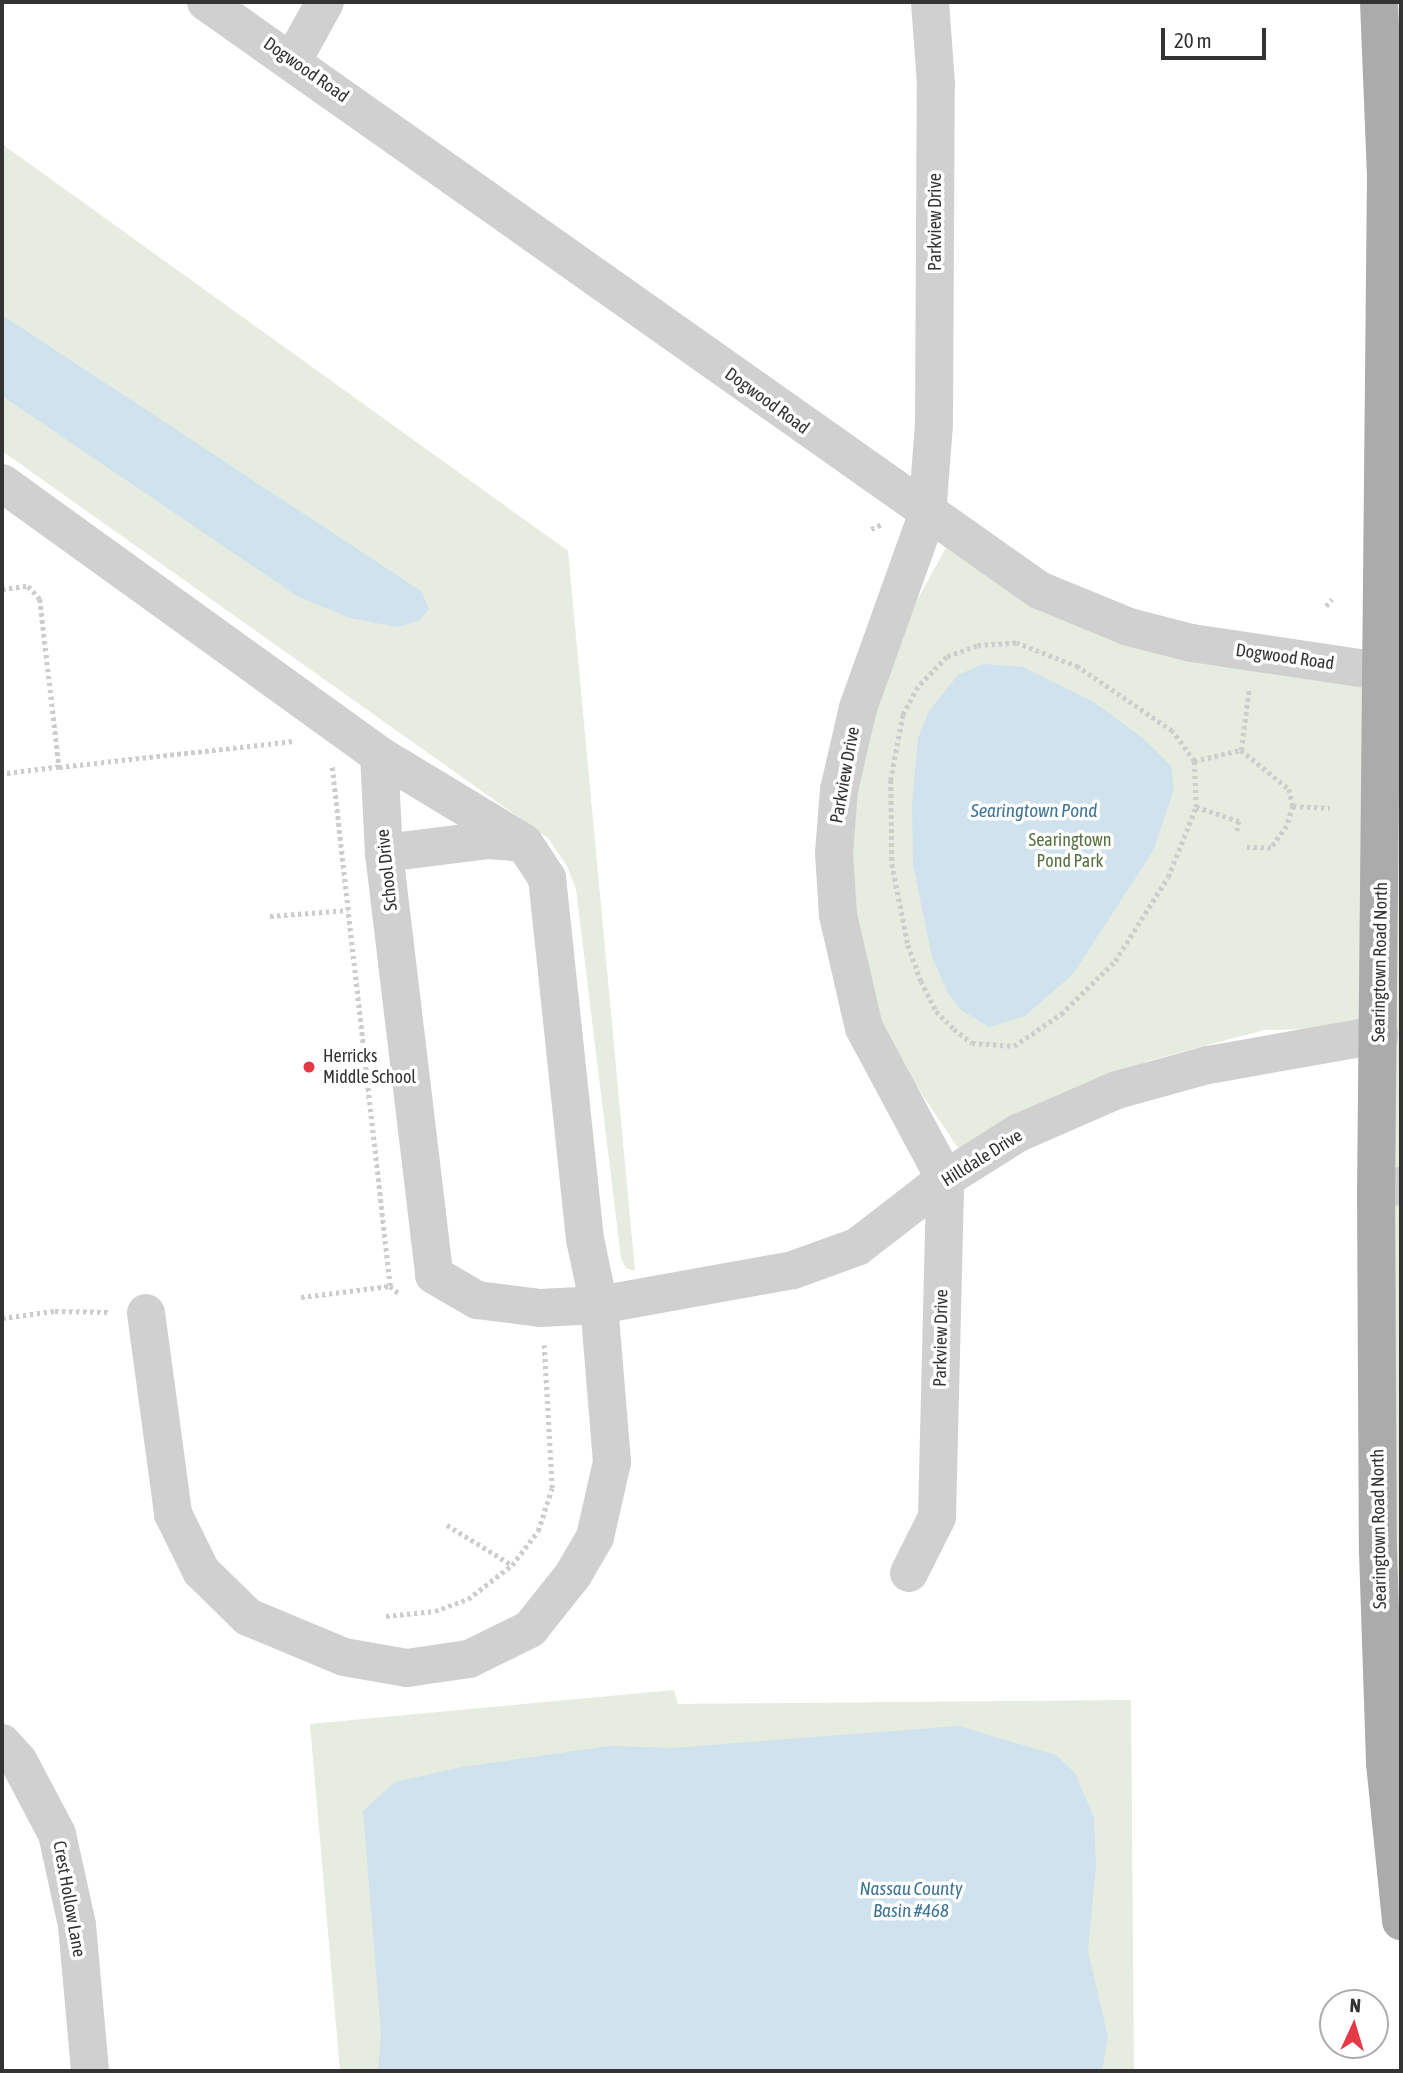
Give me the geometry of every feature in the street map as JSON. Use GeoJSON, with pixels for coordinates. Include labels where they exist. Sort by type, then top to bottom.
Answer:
{"type":"FeatureCollection","features":[{"type":"Feature","properties":{"kind":"main road","name":"Searingtown Road North"},"geometry":{"type":"LineString","coordinates":[[1379,2],[1386,173],[1385,672],[1379,1035],[1389,1187],[1384,1712],[1401,1921]]}},
{"type":"Feature","properties":{"kind":"street","name":"Dogwood Road"},"geometry":{"type":"LineString","coordinates":[[206,2],[293,60],[927,516],[1039,590],[1129,627],[1254,652],[1385,672]]}},
{"type":"Feature","properties":{"kind":"street"},"geometry":{"type":"LineString","coordinates":[[293,60],[325,2]]}},
{"type":"Feature","properties":{"kind":"street","name":"Parkview Drive"},"geometry":{"type":"LineString","coordinates":[[909,1573],[937,1517],[945,1180],[864,1028],[840,927],[834,853],[839,790],[858,708],[927,516],[935,396],[936,84],[930,2]]}},
{"type":"Feature","properties":{"kind":"street"},"geometry":{"type":"LineString","coordinates":[[2,483],[379,755],[524,843],[547,878],[585,1239],[599,1306],[612,1462],[595,1537],[573,1575],[530,1629],[469,1659],[407,1668],[344,1657],[248,1617],[201,1572],[173,1514],[146,1313]]}},
{"type":"Feature","properties":{"kind":"street","name":"School Drive"},"geometry":{"type":"LineString","coordinates":[[379,755],[384,853],[434,1275],[477,1300],[540,1308],[599,1306]]}},
{"type":"Feature","properties":{"kind":"street"},"geometry":{"type":"LineString","coordinates":[[384,853],[489,840],[524,843]]}},
{"type":"Feature","properties":{"kind":"street","name":"Hilldale Drive"},"geometry":{"type":"LineString","coordinates":[[599,1306],[793,1270],[857,1247],[945,1180],[1018,1133],[1117,1090],[1208,1065],[1379,1035]]}},
{"type":"Feature","properties":{"kind":"street","name":"Crest Hollow Lane"},"geometry":{"type":"LineString","coordinates":[[2,1743],[19,1762],[57,1834],[77,1925],[90,2071]]}},
{"type":"Feature","properties":{"kind":"path"},"geometry":{"type":"LineString","coordinates":[[2,589],[28,586],[40,599],[59,767]]}},
{"type":"Feature","properties":{"kind":"path"},"geometry":{"type":"LineString","coordinates":[[1326,606],[1332,599]]}},
{"type":"Feature","properties":{"kind":"path"},"geometry":{"type":"LineString","coordinates":[[1016,643],[1059,659],[1172,731],[1194,761],[1196,807],[1168,877],[1115,961],[1037,1034],[1014,1046],[972,1044],[936,1011],[908,945],[892,864],[891,780],[904,715],[918,687],[947,657],[977,646],[1016,643]]}},
{"type":"Feature","properties":{"kind":"path"},"geometry":{"type":"LineString","coordinates":[[1241,750],[1254,652]]}},
{"type":"Feature","properties":{"kind":"path"},"geometry":{"type":"LineString","coordinates":[[2,774],[306,740]]}},
{"type":"Feature","properties":{"kind":"path"},"geometry":{"type":"LineString","coordinates":[[1194,761],[1241,750]]}},
{"type":"Feature","properties":{"kind":"path"},"geometry":{"type":"LineString","coordinates":[[1241,750],[1289,789],[1293,806],[1287,826],[1271,848],[1247,847]]}},
{"type":"Feature","properties":{"kind":"path"},"geometry":{"type":"LineString","coordinates":[[323,756],[332,764],[390,1286]]}},
{"type":"Feature","properties":{"kind":"path"},"geometry":{"type":"LineString","coordinates":[[1293,806],[1331,808]]}},
{"type":"Feature","properties":{"kind":"path"},"geometry":{"type":"LineString","coordinates":[[1196,807],[1239,821],[1237,831]]}},
{"type":"Feature","properties":{"kind":"path"},"geometry":{"type":"LineString","coordinates":[[270,916],[356,910]]}},
{"type":"Feature","properties":{"kind":"path"},"geometry":{"type":"LineString","coordinates":[[300,1297],[390,1286],[409,1300]]}},
{"type":"Feature","properties":{"kind":"path"},"geometry":{"type":"LineString","coordinates":[[2,1318],[55,1311],[146,1313]]}},
{"type":"Feature","properties":{"kind":"path"},"geometry":{"type":"LineString","coordinates":[[386,1616],[435,1611],[468,1599],[512,1565],[538,1531],[552,1488],[544,1343],[532,1342]]}},
{"type":"Feature","properties":{"kind":"path"},"geometry":{"type":"LineString","coordinates":[[447,1525],[512,1565]]}},
{"type":"Feature","properties":{"kind":"green space"},"geometry":{"type":"Polygon","coordinates":[[[2,144],[568,551],[635,1271],[626,1268],[621,1258],[576,889],[567,866],[548,838],[2,451],[2,144]]]}},
{"type":"Feature","properties":{"kind":"green space","name":"Searingtown Pond Park"},"geometry":{"type":"Polygon","coordinates":[[[1401,218],[1401,1921],[1376,1028],[1264,1030],[1148,1061],[958,1148],[877,1027],[847,896],[847,798],[900,631],[946,548],[1016,593],[1381,674],[1401,218]]]}},
{"type":"Feature","properties":{"kind":"green space","name":"Nassau County Basin #468"},"geometry":{"type":"Polygon","coordinates":[[[674,1690],[678,1704],[1131,1700],[1134,2071],[340,2071],[310,1724],[674,1690]]]}},
{"type":"Feature","properties":{"kind":"water"},"geometry":{"type":"Polygon","coordinates":[[[2,315],[421,591],[429,609],[419,621],[397,627],[350,618],[297,596],[2,396],[2,315]]]}},
{"type":"Feature","properties":{"kind":"water","name":"Searingtown Pond"},"geometry":{"type":"Polygon","coordinates":[[[983,664],[1023,667],[1094,702],[1145,740],[1171,766],[1174,789],[1153,851],[1073,974],[1025,1016],[989,1027],[961,1010],[948,993],[932,957],[913,865],[912,805],[918,738],[929,711],[958,675],[983,664]]]}},
{"type":"Feature","properties":{"kind":"water","name":"Nassau County Basin #468"},"geometry":{"type":"Polygon","coordinates":[[[959,1726],[1056,1755],[1075,1773],[1094,1818],[1096,1866],[1088,1951],[1108,2037],[1102,2071],[378,2071],[381,2034],[363,1811],[395,1782],[462,1767],[610,1746],[672,1748],[959,1726]]]}},
{"type":"Feature","properties":{"kind":"place","name":"Herricks Middle School"},"geometry":{"type":"Point","coordinates":[309,1067]}}]}
